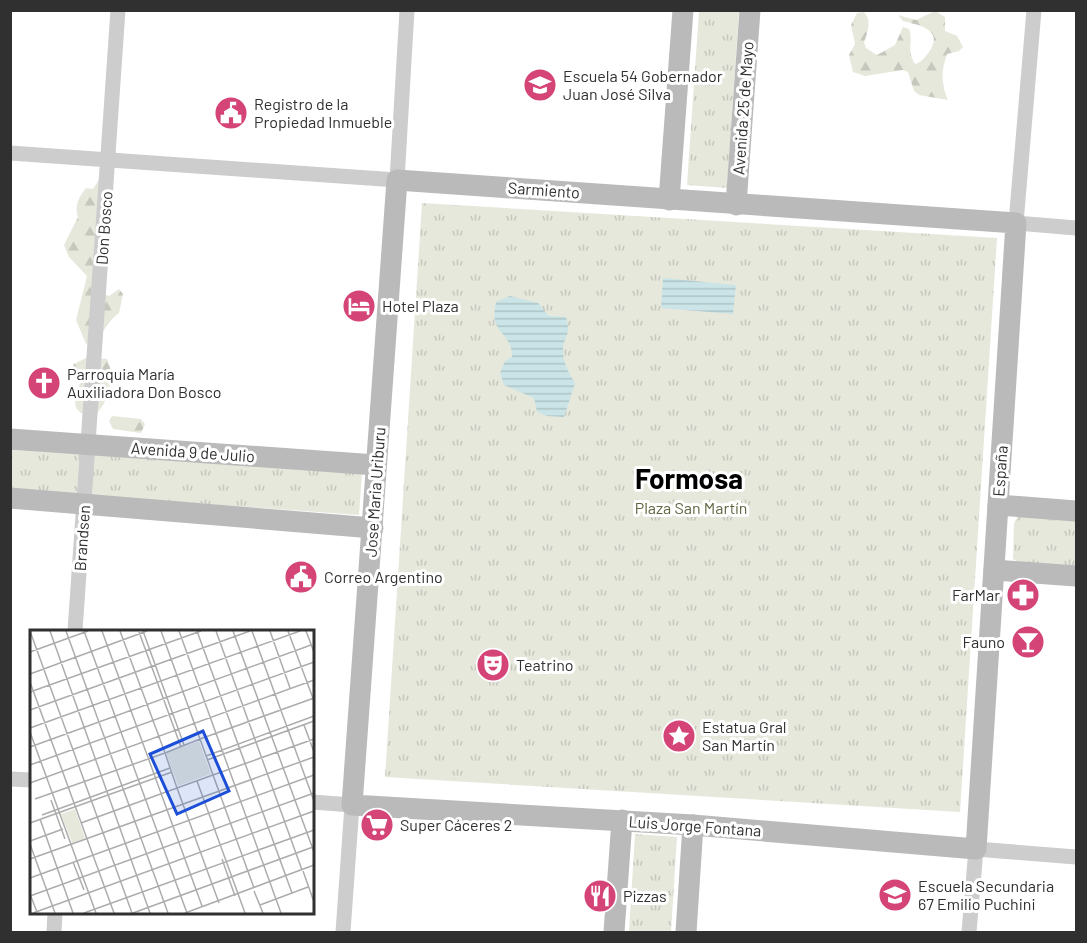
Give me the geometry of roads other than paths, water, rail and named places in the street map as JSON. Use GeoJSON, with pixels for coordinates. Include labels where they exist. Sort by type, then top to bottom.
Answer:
{"type":"FeatureCollection","features":[{"type":"Feature","properties":{"kind":"main road"},"geometry":{"type":"LineString","coordinates":[[669,200],[683,10]]}},
{"type":"Feature","properties":{"kind":"main road","name":"Avenida 25 de Mayo"},"geometry":{"type":"LineString","coordinates":[[736,205],[750,10]]}},
{"type":"Feature","properties":{"kind":"main road","name":"Sarmiento"},"geometry":{"type":"LineString","coordinates":[[397,180],[1016,223]]}},
{"type":"Feature","properties":{"kind":"main road","name":"Jose Maria Uriburu"},"geometry":{"type":"LineString","coordinates":[[352,805],[397,180]]}},
{"type":"Feature","properties":{"kind":"main road","name":"España"},"geometry":{"type":"LineString","coordinates":[[976,849],[1016,223]]}},
{"type":"Feature","properties":{"kind":"main road","name":"Avenida 9 de Julio"},"geometry":{"type":"LineString","coordinates":[[10,439],[376,465]]}},
{"type":"Feature","properties":{"kind":"main road"},"geometry":{"type":"LineString","coordinates":[[10,498],[372,528]]}},
{"type":"Feature","properties":{"kind":"main road"},"geometry":{"type":"LineString","coordinates":[[998,505],[1077,511]]}},
{"type":"Feature","properties":{"kind":"main road"},"geometry":{"type":"LineString","coordinates":[[994,570],[1077,576]]}},
{"type":"Feature","properties":{"kind":"main road","name":"Luis Jorge Fontana"},"geometry":{"type":"LineString","coordinates":[[352,805],[693,825],[976,849]]}},
{"type":"Feature","properties":{"kind":"main road"},"geometry":{"type":"LineString","coordinates":[[614,933],[622,820]]}},
{"type":"Feature","properties":{"kind":"main road"},"geometry":{"type":"LineString","coordinates":[[686,933],[693,825]]}},
{"type":"Feature","properties":{"kind":"street","name":"Don Bosco"},"geometry":{"type":"LineString","coordinates":[[88,444],[118,10]]}},
{"type":"Feature","properties":{"kind":"street"},"geometry":{"type":"LineString","coordinates":[[397,180],[407,10]]}},
{"type":"Feature","properties":{"kind":"street","name":"España"},"geometry":{"type":"LineString","coordinates":[[1016,223],[1034,10]]}},
{"type":"Feature","properties":{"kind":"street","name":"Sarmiento"},"geometry":{"type":"LineString","coordinates":[[10,153],[397,180]]}},
{"type":"Feature","properties":{"kind":"street","name":"Sarmiento"},"geometry":{"type":"LineString","coordinates":[[1016,223],[1077,228]]}},
{"type":"Feature","properties":{"kind":"street","name":"Brandsen"},"geometry":{"type":"LineString","coordinates":[[75,630],[88,444]]}},
{"type":"Feature","properties":{"kind":"street"},"geometry":{"type":"LineString","coordinates":[[10,779],[30,780]]}},
{"type":"Feature","properties":{"kind":"street","name":"Luis Jorge Fontana"},"geometry":{"type":"LineString","coordinates":[[314,802],[352,805]]}},
{"type":"Feature","properties":{"kind":"street"},"geometry":{"type":"LineString","coordinates":[[343,933],[352,805]]}},
{"type":"Feature","properties":{"kind":"street","name":"España"},"geometry":{"type":"LineString","coordinates":[[969,933],[976,849]]}},
{"type":"Feature","properties":{"kind":"street","name":"Luis Jorge Fontana"},"geometry":{"type":"LineString","coordinates":[[976,849],[1077,857]]}},
{"type":"Feature","properties":{"kind":"street"},"geometry":{"type":"LineString","coordinates":[[54,933],[55,913]]}},
{"type":"Feature","properties":{"kind":"water"},"geometry":{"type":"Polygon","coordinates":[[[663,278],[736,285],[733,314],[661,308],[663,278]]]}},
{"type":"Feature","properties":{"kind":"water"},"geometry":{"type":"Polygon","coordinates":[[[510,296],[538,303],[549,316],[566,317],[568,332],[563,346],[563,355],[575,383],[564,417],[547,416],[537,412],[534,398],[504,385],[500,373],[505,361],[512,357],[511,348],[495,321],[494,313],[496,302],[510,296]]]}},
{"type":"Feature","properties":{"kind":"place","name":"Escuela 54 Gobernador Juan José Silva"},"geometry":{"type":"Point","coordinates":[540,85]}},
{"type":"Feature","properties":{"kind":"place","name":"Registro de la Propiedad Inmueble"},"geometry":{"type":"Point","coordinates":[231,113]}},
{"type":"Feature","properties":{"kind":"place","name":"Hotel Plaza"},"geometry":{"type":"Point","coordinates":[359,306]}},
{"type":"Feature","properties":{"kind":"place","name":"Parroquia María Auxiliadora Don Bosco"},"geometry":{"type":"Point","coordinates":[44,383]}},
{"type":"Feature","properties":{"kind":"place","name":"Correo Argentino"},"geometry":{"type":"Point","coordinates":[301,577]}},
{"type":"Feature","properties":{"kind":"place","name":"FarMar"},"geometry":{"type":"Point","coordinates":[1023,595]}},
{"type":"Feature","properties":{"kind":"place","name":"Fauno"},"geometry":{"type":"Point","coordinates":[1028,642]}},
{"type":"Feature","properties":{"kind":"place","name":"Teatrino"},"geometry":{"type":"Point","coordinates":[493,665]}},
{"type":"Feature","properties":{"kind":"place","name":"Estatua Gral San Martín"},"geometry":{"type":"Point","coordinates":[679,736]}},
{"type":"Feature","properties":{"kind":"place","name":"Super Cáceres 2"},"geometry":{"type":"Point","coordinates":[377,825]}},
{"type":"Feature","properties":{"kind":"place","name":"Escuela Secundaria 67 Emilio Puchini"},"geometry":{"type":"Point","coordinates":[895,895]}},
{"type":"Feature","properties":{"kind":"place","name":"Pizzas"},"geometry":{"type":"Point","coordinates":[600,896]}},
{"type":"Feature","properties":{"kind":"district","name":"Formosa"},"geometry":{"type":"Point","coordinates":[689,479]}},
{"type":"Feature","properties":{"kind":"park label","name":"Plaza San Martín"},"geometry":{"type":"Point","coordinates":[691,508]}}]}
